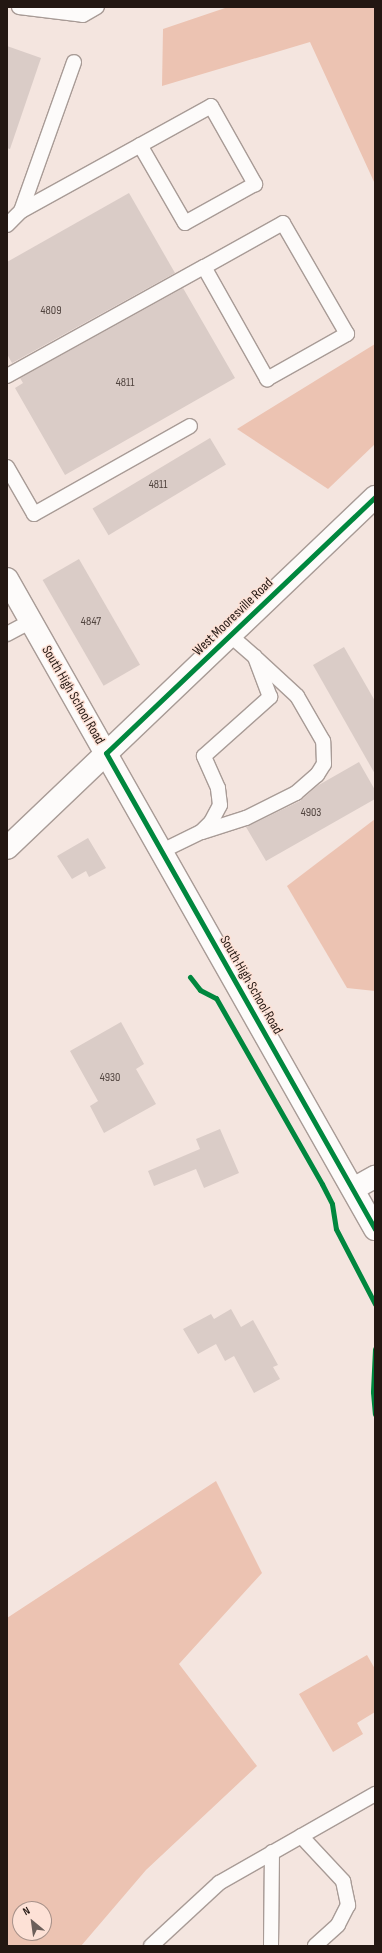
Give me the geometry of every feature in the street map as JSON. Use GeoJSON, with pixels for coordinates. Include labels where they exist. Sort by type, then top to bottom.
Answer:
{"type":"FeatureCollection","features":[{"type":"Feature","properties":{"kind":"main road","name":"West Mooresville Road"},"geometry":{"type":"LineString","coordinates":[[7,848],[375,497]]}},
{"type":"Feature","properties":{"kind":"main road","name":"South High School Road"},"geometry":{"type":"LineString","coordinates":[[9,588],[31,621],[375,1229]]}},
{"type":"Feature","properties":{"kind":"main road"},"geometry":{"type":"LineString","coordinates":[[353,1189],[375,1177]]}},
{"type":"Feature","properties":{"kind":"lane"},"geometry":{"type":"LineString","coordinates":[[19,7],[83,15],[97,7]]}},
{"type":"Feature","properties":{"kind":"lane"},"geometry":{"type":"LineString","coordinates":[[21,211],[74,62]]}},
{"type":"Feature","properties":{"kind":"lane"},"geometry":{"type":"LineString","coordinates":[[7,225],[21,211],[140,145],[211,106],[255,184],[185,223],[140,145]]}},
{"type":"Feature","properties":{"kind":"lane"},"geometry":{"type":"LineString","coordinates":[[7,376],[283,223],[346,334],[267,380],[204,267]]}},
{"type":"Feature","properties":{"kind":"lane"},"geometry":{"type":"LineString","coordinates":[[7,467],[34,514],[190,426]]}},
{"type":"Feature","properties":{"kind":"lane"},"geometry":{"type":"LineString","coordinates":[[7,634],[31,621]]}},
{"type":"Feature","properties":{"kind":"lane"},"geometry":{"type":"LineString","coordinates":[[162,851],[201,832],[246,818],[296,793],[317,775],[324,764],[323,741],[297,696],[231,636]]}},
{"type":"Feature","properties":{"kind":"lane"},"geometry":{"type":"LineString","coordinates":[[201,832],[211,822],[220,805],[218,788],[204,756],[270,697],[255,657]]}},
{"type":"Feature","properties":{"kind":"lane"},"geometry":{"type":"LineString","coordinates":[[151,1946],[219,1883],[375,1794]]}},
{"type":"Feature","properties":{"kind":"lane"},"geometry":{"type":"LineString","coordinates":[[301,1836],[343,1881],[348,1905],[338,1925],[315,1946]]}},
{"type":"Feature","properties":{"kind":"lane"},"geometry":{"type":"LineString","coordinates":[[271,1946],[272,1852]]}},
{"type":"Feature","properties":{"kind":"shaded area"},"geometry":{"type":"Polygon","coordinates":[[[228,7],[375,7],[375,184],[310,42],[162,86],[163,29],[228,7]]]}},
{"type":"Feature","properties":{"kind":"shaded area"},"geometry":{"type":"Polygon","coordinates":[[[375,344],[375,444],[328,489],[237,429],[375,344]]]}},
{"type":"Feature","properties":{"kind":"shaded area"},"geometry":{"type":"Polygon","coordinates":[[[375,819],[375,991],[347,988],[287,886],[375,819]]]}},
{"type":"Feature","properties":{"kind":"shaded area"},"geometry":{"type":"Polygon","coordinates":[[[216,1481],[262,1573],[179,1664],[257,1766],[146,1870],[81,1946],[7,1946],[7,1618],[216,1481]]]}},
{"type":"Feature","properties":{"kind":"shaded area"},"geometry":{"type":"Polygon","coordinates":[[[367,1655],[375,1669],[375,1712],[357,1723],[363,1734],[333,1752],[299,1694],[367,1655]]]}},
{"type":"Feature","properties":{"kind":"building"},"geometry":{"type":"Polygon","coordinates":[[[7,46],[41,58],[10,149],[7,148],[7,46]]]}},
{"type":"Feature","properties":{"kind":"building"},"geometry":{"type":"Polygon","coordinates":[[[129,193],[175,273],[12,363],[7,354],[7,262],[129,193]]]}},
{"type":"Feature","properties":{"kind":"building"},"geometry":{"type":"Polygon","coordinates":[[[183,288],[235,378],[65,475],[15,388],[23,383],[20,378],[183,288]]]}},
{"type":"Feature","properties":{"kind":"building"},"geometry":{"type":"Polygon","coordinates":[[[210,438],[226,465],[109,535],[93,509],[210,438]]]}},
{"type":"Feature","properties":{"kind":"building"},"geometry":{"type":"Polygon","coordinates":[[[79,559],[140,665],[104,686],[43,580],[79,559]]]}},
{"type":"Feature","properties":{"kind":"building"},"geometry":{"type":"Polygon","coordinates":[[[344,647],[375,701],[375,774],[313,665],[344,647]]]}},
{"type":"Feature","properties":{"kind":"building"},"geometry":{"type":"Polygon","coordinates":[[[359,762],[375,790],[375,799],[266,861],[246,827],[300,801],[317,786],[359,762]]]}},
{"type":"Feature","properties":{"kind":"building"},"geometry":{"type":"Polygon","coordinates":[[[88,838],[106,868],[89,877],[86,871],[72,879],[57,856],[88,838]]]}},
{"type":"Feature","properties":{"kind":"building"},"geometry":{"type":"Polygon","coordinates":[[[121,1022],[144,1064],[136,1069],[156,1104],[104,1133],[90,1106],[98,1101],[70,1051],[121,1022]]]}},
{"type":"Feature","properties":{"kind":"building"},"geometry":{"type":"Polygon","coordinates":[[[220,1129],[239,1173],[204,1188],[196,1169],[154,1186],[148,1171],[200,1149],[196,1139],[220,1129]]]}},
{"type":"Feature","properties":{"kind":"building"},"geometry":{"type":"Polygon","coordinates":[[[231,1309],[241,1327],[253,1320],[278,1365],[273,1367],[280,1379],[254,1393],[234,1356],[225,1361],[216,1344],[198,1354],[183,1329],[211,1314],[214,1319],[231,1309]]]}},
{"type":"Feature","properties":{"kind":"cycle path"},"geometry":{"type":"LineString","coordinates":[[375,497],[106,753],[375,1229]]}},
{"type":"Feature","properties":{"kind":"cycle path"},"geometry":{"type":"LineString","coordinates":[[190,977],[200,990],[216,998],[322,1184],[332,1204],[336,1229],[375,1304]]}},
{"type":"Feature","properties":{"kind":"cycle path"},"geometry":{"type":"LineString","coordinates":[[375,1349],[373,1392],[375,1414]]}}]}
